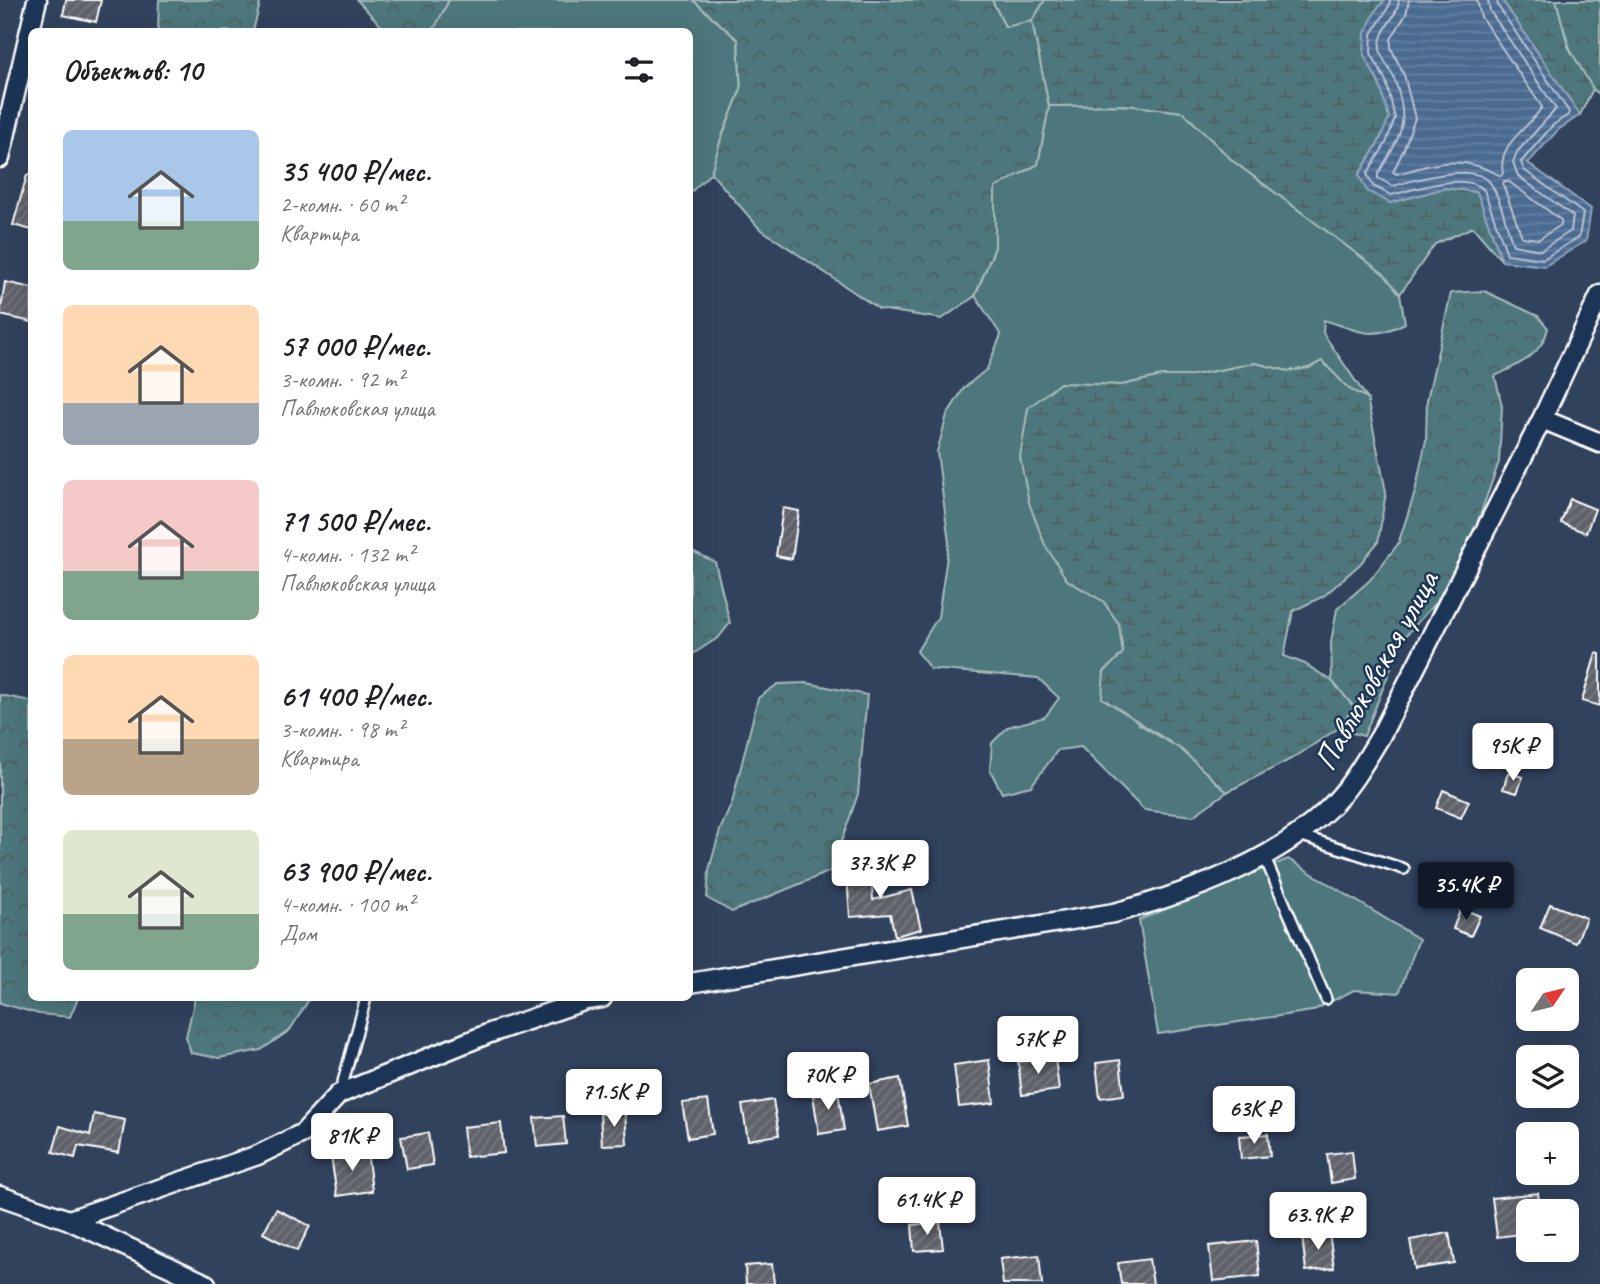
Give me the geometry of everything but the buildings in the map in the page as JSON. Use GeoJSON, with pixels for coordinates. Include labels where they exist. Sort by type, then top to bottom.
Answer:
{"type":"FeatureCollection","features":[{"type":"Feature","properties":{"kind":"street"},"geometry":{"type":"LineString","coordinates":[[30,28],[37,0]]}},
{"type":"Feature","properties":{"kind":"street"},"geometry":{"type":"LineString","coordinates":[[0,158],[28,38]]}},
{"type":"Feature","properties":{"kind":"street","name":"Павлюковская улица"},"geometry":{"type":"LineString","coordinates":[[693,983],[1114,913],[1196,886],[1264,856],[1297,834],[1328,810],[1349,785],[1380,737],[1542,419],[1600,295]]}},
{"type":"Feature","properties":{"kind":"street"},"geometry":{"type":"LineString","coordinates":[[1542,419],[1600,443]]}},
{"type":"Feature","properties":{"kind":"street"},"geometry":{"type":"LineString","coordinates":[[69,1220],[275,1147],[303,1133],[339,1094],[489,1033],[583,1001]]}},
{"type":"Feature","properties":{"kind":"street"},"geometry":{"type":"LineString","coordinates":[[0,1196],[69,1220],[206,1284]]}},
{"type":"Feature","properties":{"kind":"lane"},"geometry":{"type":"LineString","coordinates":[[1297,834],[1404,869]]}},
{"type":"Feature","properties":{"kind":"lane"},"geometry":{"type":"LineString","coordinates":[[1264,856],[1326,999]]}},
{"type":"Feature","properties":{"kind":"lane"},"geometry":{"type":"LineString","coordinates":[[339,1094],[365,1001]]}},
{"type":"Feature","properties":{"kind":"green space"},"geometry":{"type":"Polygon","coordinates":[[[159,0],[261,0],[254,28],[158,28],[159,0]]]}},
{"type":"Feature","properties":{"kind":"green space"},"geometry":{"type":"Polygon","coordinates":[[[357,0],[449,0],[435,28],[383,28],[357,0]]]}},
{"type":"Feature","properties":{"kind":"green space"},"geometry":{"type":"Polygon","coordinates":[[[449,0],[693,0],[738,40],[741,89],[711,173],[693,190],[693,28],[434,28],[449,0]]]}},
{"type":"Feature","properties":{"kind":"green space"},"geometry":{"type":"Polygon","coordinates":[[[693,0],[992,0],[1005,27],[1032,21],[1049,106],[1038,164],[995,188],[995,247],[975,296],[942,319],[879,309],[759,228],[711,173],[741,89],[738,40],[693,0]]]}},
{"type":"Feature","properties":{"kind":"green space"},"geometry":{"type":"Polygon","coordinates":[[[992,0],[1045,0],[1032,21],[1005,27],[992,0]]]}},
{"type":"Feature","properties":{"kind":"green space"},"geometry":{"type":"Polygon","coordinates":[[[1045,0],[1385,0],[1376,10],[1364,55],[1383,94],[1389,116],[1381,138],[1359,175],[1390,203],[1445,188],[1477,192],[1502,261],[1473,227],[1435,244],[1400,294],[1384,274],[1233,161],[1183,112],[1126,105],[1049,106],[1032,21],[1045,0]]]}},
{"type":"Feature","properties":{"kind":"green space"},"geometry":{"type":"Polygon","coordinates":[[[1502,0],[1556,0],[1568,46],[1593,89],[1580,115],[1502,0]]]}},
{"type":"Feature","properties":{"kind":"green space"},"geometry":{"type":"Polygon","coordinates":[[[1556,0],[1600,0],[1600,96],[1583,76],[1577,64],[1556,0]]]}},
{"type":"Feature","properties":{"kind":"green space"},"geometry":{"type":"Polygon","coordinates":[[[1126,105],[1183,112],[1233,161],[1384,274],[1400,294],[1405,323],[1393,329],[1373,333],[1324,320],[1323,333],[1367,398],[1349,389],[1322,361],[1309,368],[1288,371],[1255,363],[1189,376],[1162,376],[1122,385],[1060,383],[1067,580],[1103,601],[1119,624],[1123,653],[1104,672],[1139,724],[1182,750],[1227,792],[1193,816],[1144,810],[1081,747],[1058,750],[1031,786],[1002,793],[990,770],[992,743],[1008,727],[1045,717],[1059,698],[1038,678],[930,669],[917,651],[938,617],[949,543],[937,452],[947,415],[964,388],[987,369],[1001,335],[975,296],[995,247],[995,187],[1038,164],[1049,106],[1126,105]]]}},
{"type":"Feature","properties":{"kind":"green space"},"geometry":{"type":"Polygon","coordinates":[[[1484,291],[1538,316],[1548,328],[1545,338],[1535,353],[1495,376],[1502,406],[1499,462],[1466,554],[1443,594],[1402,640],[1364,736],[1337,729],[1354,707],[1332,681],[1331,642],[1337,609],[1369,581],[1398,544],[1415,492],[1426,440],[1427,400],[1451,293],[1484,291]]]}},
{"type":"Feature","properties":{"kind":"green space"},"geometry":{"type":"Polygon","coordinates":[[[1322,361],[1349,389],[1367,398],[1386,492],[1378,542],[1360,564],[1324,596],[1293,611],[1284,656],[1305,664],[1332,681],[1354,707],[1337,729],[1295,757],[1227,792],[1182,750],[1102,698],[1104,672],[1123,653],[1119,624],[1103,601],[1067,580],[1045,545],[1029,503],[1020,457],[1028,408],[1060,383],[1122,385],[1162,376],[1189,376],[1255,363],[1288,371],[1309,368],[1322,361]]]}},
{"type":"Feature","properties":{"kind":"green space"},"geometry":{"type":"Polygon","coordinates":[[[693,551],[715,562],[730,623],[719,637],[693,654],[693,551]]]}},
{"type":"Feature","properties":{"kind":"green space"},"geometry":{"type":"Polygon","coordinates":[[[807,683],[867,695],[858,794],[831,871],[732,912],[707,898],[709,870],[720,830],[732,803],[758,698],[778,684],[807,683]]]}},
{"type":"Feature","properties":{"kind":"green space"},"geometry":{"type":"Polygon","coordinates":[[[0,695],[28,700],[28,1001],[77,1001],[70,1017],[39,1014],[0,1003],[0,695]]]}},
{"type":"Feature","properties":{"kind":"green space"},"geometry":{"type":"Polygon","coordinates":[[[1288,859],[1419,939],[1399,993],[1354,990],[1312,1011],[1158,1034],[1139,920],[1288,859]]]}},
{"type":"Feature","properties":{"kind":"green space"},"geometry":{"type":"Polygon","coordinates":[[[194,1001],[308,1001],[290,1030],[261,1050],[219,1058],[191,1053],[186,1037],[194,1001]]]}},
{"type":"Feature","properties":{"kind":"water"},"geometry":{"type":"Polygon","coordinates":[[[1385,0],[1502,0],[1580,115],[1558,130],[1528,163],[1591,209],[1586,241],[1545,266],[1502,261],[1477,192],[1445,188],[1390,203],[1367,191],[1359,175],[1380,140],[1389,117],[1379,83],[1364,55],[1365,33],[1376,10],[1385,0]]]}}]}
